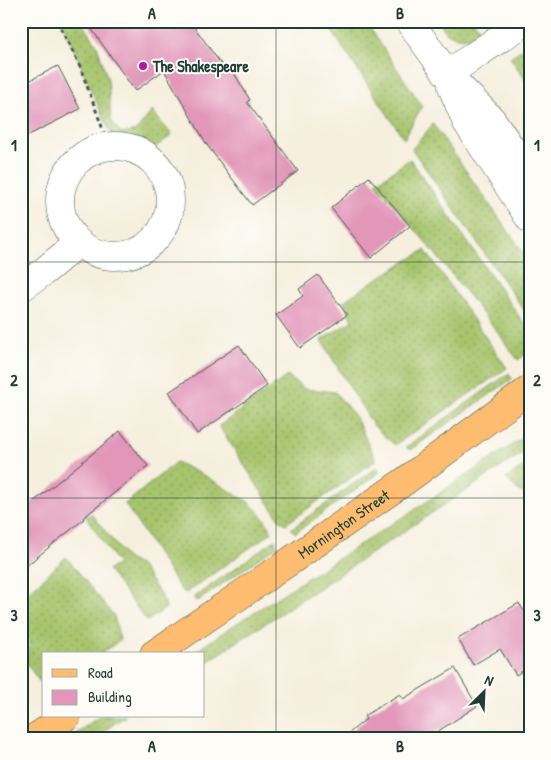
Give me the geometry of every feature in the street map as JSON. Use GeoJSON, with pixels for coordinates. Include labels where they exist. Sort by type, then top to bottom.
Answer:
{"type":"FeatureCollection","features":[{"type":"Feature","properties":{"kind":"main road","name":"Mornington Street"},"geometry":{"type":"LineString","coordinates":[[157,652],[382,497],[530,389]]}},
{"type":"Feature","properties":{"kind":"main road"},"geometry":{"type":"LineString","coordinates":[[34,739],[64,718]]}},
{"type":"Feature","properties":{"kind":"street"},"geometry":{"type":"LineString","coordinates":[[409,21],[447,74],[492,120],[530,176]]}},
{"type":"Feature","properties":{"kind":"street"},"geometry":{"type":"LineString","coordinates":[[447,74],[526,21]]}},
{"type":"Feature","properties":{"kind":"street"},"geometry":{"type":"LineString","coordinates":[[447,74],[466,122],[530,219]]}},
{"type":"Feature","properties":{"kind":"street"},"geometry":{"type":"LineString","coordinates":[[109,146],[129,147],[147,155],[157,165],[167,181],[170,191],[171,207],[163,230],[151,244],[134,254],[115,257],[96,254],[78,243],[67,229],[60,211],[59,198],[64,179],[74,163],[85,154],[98,148],[109,146]]}},
{"type":"Feature","properties":{"kind":"street"},"geometry":{"type":"LineString","coordinates":[[21,288],[78,243]]}},
{"type":"Feature","properties":{"kind":"path"},"geometry":{"type":"LineString","coordinates":[[57,21],[79,64],[109,146]]}},
{"type":"Feature","properties":{"kind":"green space"},"geometry":{"type":"Polygon","coordinates":[[[61,21],[82,21],[97,45],[108,80],[111,120],[121,134],[136,131],[152,111],[172,135],[153,149],[135,142],[114,139],[61,21]]]}},
{"type":"Feature","properties":{"kind":"green space"},"geometry":{"type":"Polygon","coordinates":[[[325,21],[365,21],[422,106],[404,139],[325,21]]]}},
{"type":"Feature","properties":{"kind":"green space"},"geometry":{"type":"Polygon","coordinates":[[[439,21],[474,21],[483,34],[464,38],[455,37],[446,32],[439,21]]]}},
{"type":"Feature","properties":{"kind":"green space"},"geometry":{"type":"Polygon","coordinates":[[[530,44],[530,87],[510,57],[530,44]]]}},
{"type":"Feature","properties":{"kind":"green space"},"geometry":{"type":"Polygon","coordinates":[[[433,124],[530,262],[530,319],[412,149],[433,124]]]}},
{"type":"Feature","properties":{"kind":"green space"},"geometry":{"type":"Polygon","coordinates":[[[410,159],[530,332],[530,351],[518,360],[434,252],[376,183],[410,159]]]}},
{"type":"Feature","properties":{"kind":"green space"},"geometry":{"type":"Polygon","coordinates":[[[425,250],[507,368],[395,445],[373,425],[321,340],[352,321],[344,301],[425,250]]]}},
{"type":"Feature","properties":{"kind":"green space"},"geometry":{"type":"Polygon","coordinates":[[[509,373],[512,379],[410,450],[406,447],[509,373]]]}},
{"type":"Feature","properties":{"kind":"green space"},"geometry":{"type":"Polygon","coordinates":[[[287,376],[305,389],[335,392],[355,416],[376,460],[286,524],[279,519],[219,426],[287,376]]]}},
{"type":"Feature","properties":{"kind":"green space"},"geometry":{"type":"Polygon","coordinates":[[[530,433],[530,448],[205,663],[205,652],[195,652],[228,629],[530,433]]]}},
{"type":"Feature","properties":{"kind":"green space"},"geometry":{"type":"Polygon","coordinates":[[[176,462],[205,476],[250,503],[264,518],[272,532],[186,593],[181,590],[125,504],[176,462]]]}},
{"type":"Feature","properties":{"kind":"green space"},"geometry":{"type":"Polygon","coordinates":[[[530,462],[530,496],[519,491],[506,479],[530,462]]]}},
{"type":"Feature","properties":{"kind":"green space"},"geometry":{"type":"Polygon","coordinates":[[[377,467],[380,472],[295,533],[291,529],[377,467]]]}},
{"type":"Feature","properties":{"kind":"green space"},"geometry":{"type":"Polygon","coordinates":[[[92,514],[126,558],[141,566],[164,600],[166,608],[147,621],[108,570],[118,564],[86,517],[92,514]]]}},
{"type":"Feature","properties":{"kind":"green space"},"geometry":{"type":"Polygon","coordinates":[[[275,540],[277,546],[198,601],[193,598],[275,540]]]}},
{"type":"Feature","properties":{"kind":"green space"},"geometry":{"type":"Polygon","coordinates":[[[66,557],[114,616],[120,640],[104,652],[42,652],[42,685],[27,664],[29,641],[21,627],[21,599],[66,557]]]}},
{"type":"Feature","properties":{"kind":"green space"},"geometry":{"type":"Polygon","coordinates":[[[97,718],[123,718],[92,739],[68,739],[97,718]]]}},
{"type":"Feature","properties":{"kind":"building"},"geometry":{"type":"Polygon","coordinates":[[[86,21],[190,21],[226,71],[231,68],[250,100],[247,102],[298,171],[252,205],[207,145],[164,70],[135,91],[86,21]]]}},
{"type":"Feature","properties":{"kind":"building"},"geometry":{"type":"Polygon","coordinates":[[[58,66],[80,109],[21,139],[21,85],[58,66]]]}},
{"type":"Feature","properties":{"kind":"building"},"geometry":{"type":"Polygon","coordinates":[[[369,177],[410,226],[371,258],[331,208],[369,177]]]}},
{"type":"Feature","properties":{"kind":"building"},"geometry":{"type":"Polygon","coordinates":[[[318,275],[347,315],[300,348],[276,315],[303,296],[299,289],[318,275]]]}},
{"type":"Feature","properties":{"kind":"building"},"geometry":{"type":"Polygon","coordinates":[[[239,345],[267,386],[197,434],[169,392],[239,345]]]}},
{"type":"Feature","properties":{"kind":"building"},"geometry":{"type":"Polygon","coordinates":[[[120,431],[148,466],[21,570],[21,512],[120,431]]]}},
{"type":"Feature","properties":{"kind":"building"},"geometry":{"type":"Polygon","coordinates":[[[519,603],[530,621],[530,666],[516,675],[500,649],[473,665],[458,639],[519,603]]]}},
{"type":"Feature","properties":{"kind":"building"},"geometry":{"type":"Polygon","coordinates":[[[455,668],[477,706],[426,739],[342,739],[366,719],[364,716],[400,694],[403,699],[455,668]]]}},
{"type":"Feature","properties":{"kind":"place","name":"The Shakespeare"},"geometry":{"type":"Point","coordinates":[143,66]}}]}
